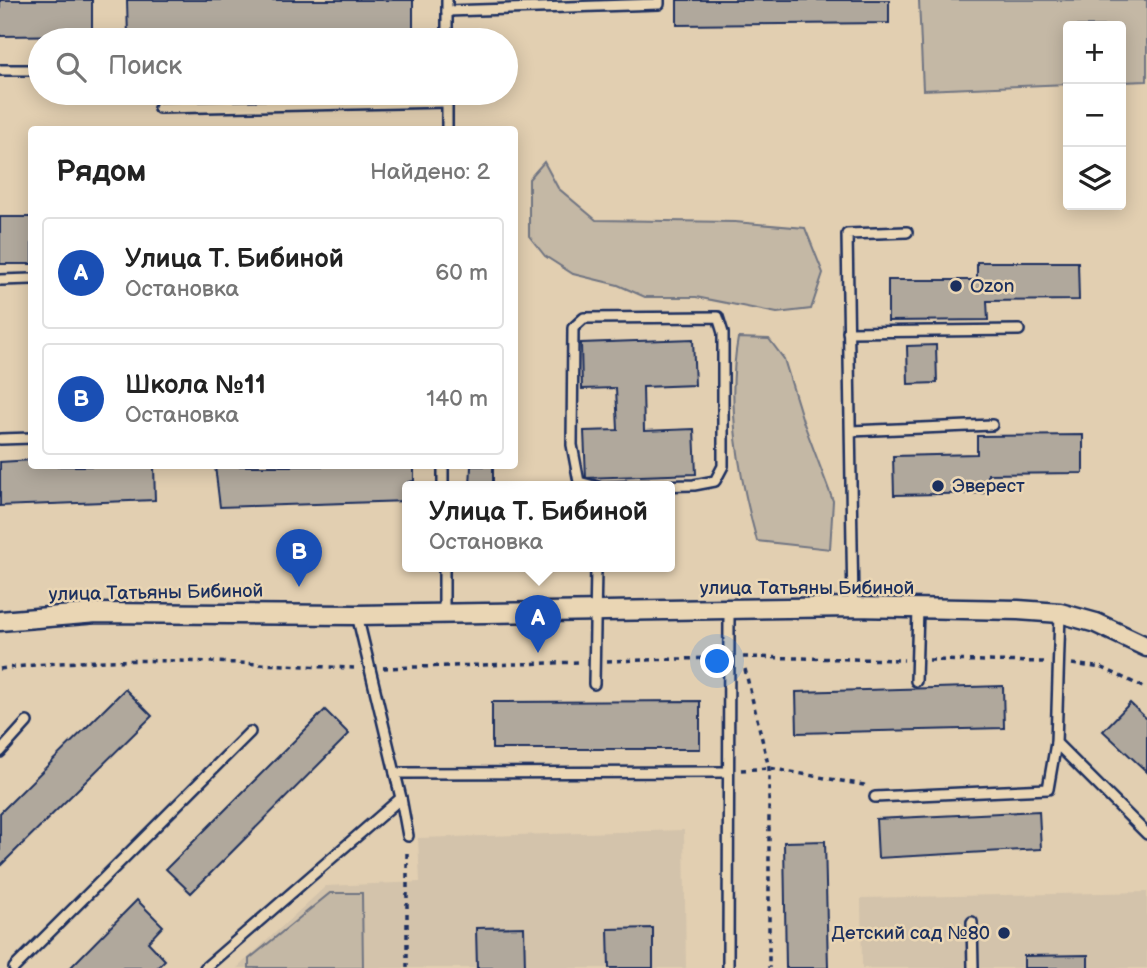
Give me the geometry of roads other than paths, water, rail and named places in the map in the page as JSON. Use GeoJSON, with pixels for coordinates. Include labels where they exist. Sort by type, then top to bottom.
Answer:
{"type":"FeatureCollection","features":[{"type":"Feature","properties":{"kind":"street","name":"улица Татьяны Бибиной"},"geometry":{"type":"LineString","coordinates":[[0,621],[97,613],[357,615],[918,608],[1060,613],[1096,623],[1147,647]]}},
{"type":"Feature","properties":{"kind":"lane"},"geometry":{"type":"LineString","coordinates":[[447,0],[447,28]]}},
{"type":"Feature","properties":{"kind":"lane"},"geometry":{"type":"LineString","coordinates":[[447,12],[659,4],[659,0]]}},
{"type":"Feature","properties":{"kind":"lane"},"geometry":{"type":"LineString","coordinates":[[0,71],[28,70]]}},
{"type":"Feature","properties":{"kind":"lane"},"geometry":{"type":"LineString","coordinates":[[159,108],[238,105]]}},
{"type":"Feature","properties":{"kind":"lane"},"geometry":{"type":"LineString","coordinates":[[447,105],[447,126]]}},
{"type":"Feature","properties":{"kind":"lane"},"geometry":{"type":"LineString","coordinates":[[853,607],[847,234],[907,232]]}},
{"type":"Feature","properties":{"kind":"lane"},"geometry":{"type":"LineString","coordinates":[[0,280],[28,279]]}},
{"type":"Feature","properties":{"kind":"lane"},"geometry":{"type":"LineString","coordinates":[[579,481],[572,445],[573,328],[584,318],[718,317],[723,333],[723,466],[715,481],[675,485]]}},
{"type":"Feature","properties":{"kind":"lane"},"geometry":{"type":"LineString","coordinates":[[848,332],[1019,330]]}},
{"type":"Feature","properties":{"kind":"lane"},"geometry":{"type":"LineString","coordinates":[[851,431],[992,425]]}},
{"type":"Feature","properties":{"kind":"lane"},"geometry":{"type":"LineString","coordinates":[[0,439],[28,438]]}},
{"type":"Feature","properties":{"kind":"lane"},"geometry":{"type":"LineString","coordinates":[[444,572],[444,614]]}},
{"type":"Feature","properties":{"kind":"lane"},"geometry":{"type":"LineString","coordinates":[[594,684],[596,572]]}},
{"type":"Feature","properties":{"kind":"lane"},"geometry":{"type":"LineString","coordinates":[[916,681],[918,608]]}},
{"type":"Feature","properties":{"kind":"lane"},"geometry":{"type":"LineString","coordinates":[[728,968],[726,772],[729,610]]}},
{"type":"Feature","properties":{"kind":"lane"},"geometry":{"type":"LineString","coordinates":[[875,797],[1048,789],[1056,743],[1060,613]]}},
{"type":"Feature","properties":{"kind":"lane"},"geometry":{"type":"LineString","coordinates":[[357,615],[408,835]]}},
{"type":"Feature","properties":{"kind":"lane"},"geometry":{"type":"LineString","coordinates":[[0,752],[27,722]]}},
{"type":"Feature","properties":{"kind":"lane"},"geometry":{"type":"LineString","coordinates":[[14,968],[250,732]]}},
{"type":"Feature","properties":{"kind":"lane"},"geometry":{"type":"LineString","coordinates":[[1056,743],[1147,834]]}},
{"type":"Feature","properties":{"kind":"lane"},"geometry":{"type":"LineString","coordinates":[[395,773],[726,772]]}},
{"type":"Feature","properties":{"kind":"lane"},"geometry":{"type":"LineString","coordinates":[[205,968],[401,798]]}},
{"type":"Feature","properties":{"kind":"lane"},"geometry":{"type":"LineString","coordinates":[[972,922],[972,968]]}},
{"type":"Feature","properties":{"kind":"place","name":"Ozon"},"geometry":{"type":"Point","coordinates":[956,286]}},
{"type":"Feature","properties":{"kind":"place","name":"Эверест"},"geometry":{"type":"Point","coordinates":[938,486]}},
{"type":"Feature","properties":{"kind":"place","name":"Школа №11"},"geometry":{"type":"Point","coordinates":[299,587]}},
{"type":"Feature","properties":{"kind":"place","name":"Улица Т. Бибиной"},"geometry":{"type":"Point","coordinates":[538,653]}},
{"type":"Feature","properties":{"kind":"place","name":"Детский сад №80"},"geometry":{"type":"Point","coordinates":[1004,933]}}]}
